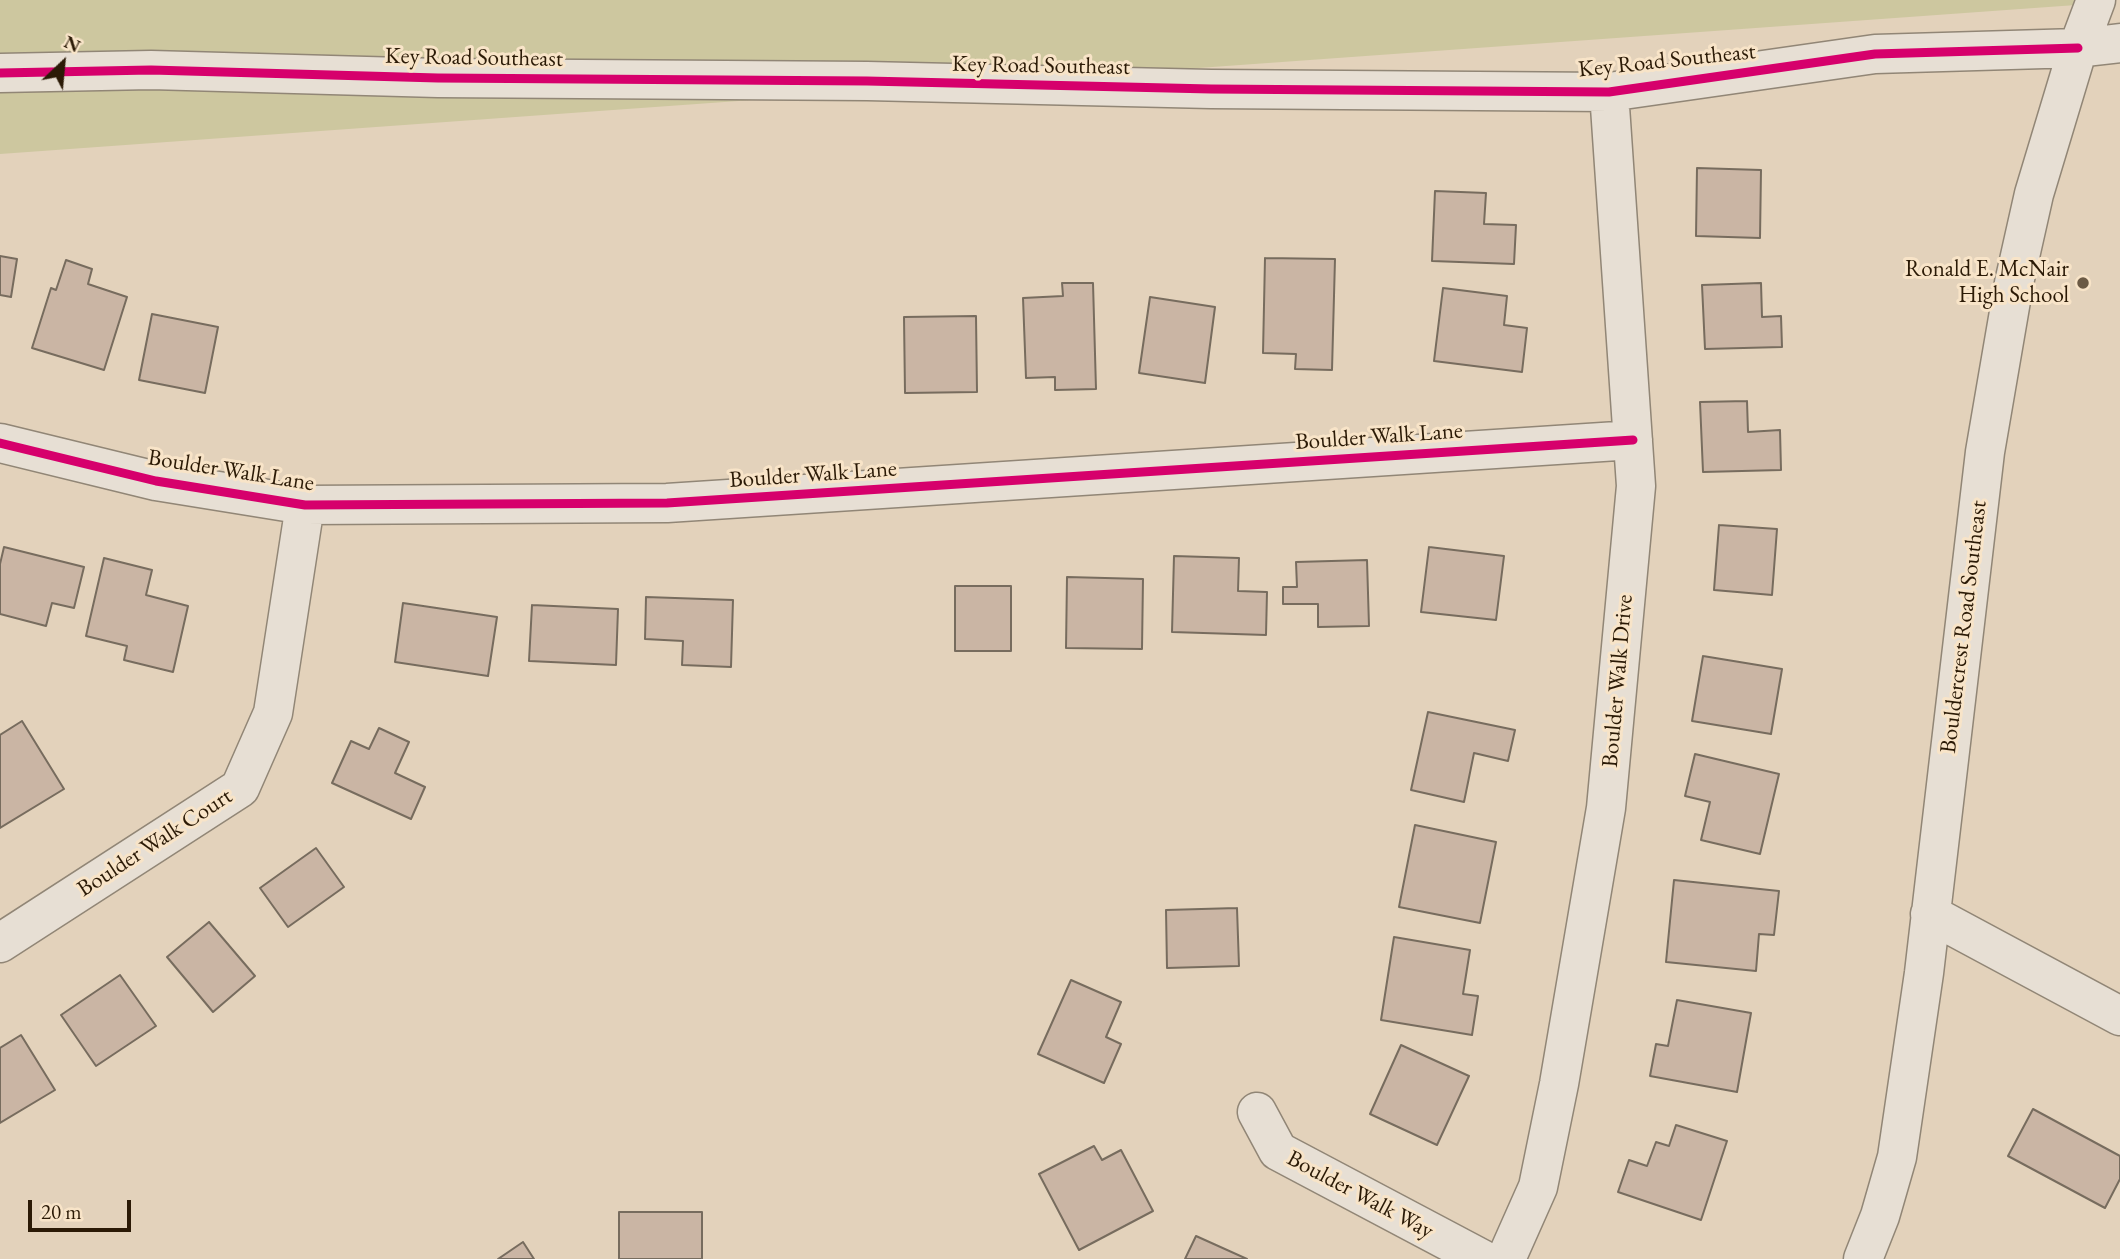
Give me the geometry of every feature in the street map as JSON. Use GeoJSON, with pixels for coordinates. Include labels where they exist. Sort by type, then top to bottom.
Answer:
{"type":"FeatureCollection","features":[{"type":"Feature","properties":{"kind":"street","name":"Bouldercrest Road Southeast"},"geometry":{"type":"LineString","coordinates":[[1863,1259],[1880,1216],[1897,1157],[1930,914],[1984,452],[2014,283],[2032,207],[2078,47],[2096,0]]}},
{"type":"Feature","properties":{"kind":"street","name":"Key Road Southeast"},"geometry":{"type":"LineString","coordinates":[[0,73],[150,70],[438,78],[867,81],[1211,89],[1609,92],[1875,54],[2078,47],[2120,43]]}},
{"type":"Feature","properties":{"kind":"street","name":"Boulder Walk Drive"},"geometry":{"type":"LineString","coordinates":[[1506,1259],[1538,1187],[1559,1084],[1606,808],[1636,486],[1609,92]]}},
{"type":"Feature","properties":{"kind":"street","name":"Boulder Walk Lane"},"geometry":{"type":"LineString","coordinates":[[0,443],[156,481],[305,505],[667,503],[1633,440]]}},
{"type":"Feature","properties":{"kind":"street","name":"Boulder Walk Court"},"geometry":{"type":"LineString","coordinates":[[0,943],[240,788],[273,713],[305,505]]}},
{"type":"Feature","properties":{"kind":"street"},"geometry":{"type":"LineString","coordinates":[[1930,914],[2120,1016]]}},
{"type":"Feature","properties":{"kind":"street","name":"Boulder Walk Way"},"geometry":{"type":"LineString","coordinates":[[1257,1112],[1278,1151],[1482,1259]]}},
{"type":"Feature","properties":{"kind":"shaded area"},"geometry":{"type":"Polygon","coordinates":[[[0,0],[2106,0],[2104,3],[0,154],[0,0]]]}},
{"type":"Feature","properties":{"kind":"building"},"geometry":{"type":"Polygon","coordinates":[[[1697,168],[1761,170],[1760,238],[1696,236],[1697,168]]]}},
{"type":"Feature","properties":{"kind":"building"},"geometry":{"type":"Polygon","coordinates":[[[1435,191],[1486,193],[1484,224],[1516,225],[1514,264],[1432,261],[1435,191]]]}},
{"type":"Feature","properties":{"kind":"building"},"geometry":{"type":"Polygon","coordinates":[[[0,256],[17,259],[11,297],[0,295],[0,256]]]}},
{"type":"Feature","properties":{"kind":"building"},"geometry":{"type":"Polygon","coordinates":[[[1265,258],[1335,259],[1332,370],[1295,369],[1296,354],[1263,353],[1265,258]]]}},
{"type":"Feature","properties":{"kind":"building"},"geometry":{"type":"Polygon","coordinates":[[[66,260],[92,269],[88,284],[127,297],[104,370],[32,348],[51,288],[56,290],[66,260]]]}},
{"type":"Feature","properties":{"kind":"building"},"geometry":{"type":"Polygon","coordinates":[[[1062,283],[1093,283],[1096,389],[1055,390],[1055,377],[1026,378],[1023,298],[1063,296],[1062,283]]]}},
{"type":"Feature","properties":{"kind":"building"},"geometry":{"type":"Polygon","coordinates":[[[1761,283],[1762,317],[1781,316],[1782,347],[1705,349],[1702,285],[1761,283]]]}},
{"type":"Feature","properties":{"kind":"building"},"geometry":{"type":"Polygon","coordinates":[[[1443,288],[1507,296],[1504,325],[1527,328],[1522,372],[1434,361],[1443,288]]]}},
{"type":"Feature","properties":{"kind":"building"},"geometry":{"type":"Polygon","coordinates":[[[1150,297],[1215,307],[1205,383],[1139,373],[1150,297]]]}},
{"type":"Feature","properties":{"kind":"building"},"geometry":{"type":"Polygon","coordinates":[[[152,314],[218,327],[205,393],[139,380],[152,314]]]}},
{"type":"Feature","properties":{"kind":"building"},"geometry":{"type":"Polygon","coordinates":[[[976,316],[977,392],[905,393],[904,317],[976,316]]]}},
{"type":"Feature","properties":{"kind":"building"},"geometry":{"type":"Polygon","coordinates":[[[1747,401],[1748,432],[1780,430],[1781,470],[1703,472],[1700,402],[1747,401]]]}},
{"type":"Feature","properties":{"kind":"building"},"geometry":{"type":"Polygon","coordinates":[[[1719,525],[1777,529],[1772,595],[1714,590],[1719,525]]]}},
{"type":"Feature","properties":{"kind":"building"},"geometry":{"type":"Polygon","coordinates":[[[4,547],[84,567],[74,608],[52,603],[46,626],[0,614],[0,564],[4,547]]]}},
{"type":"Feature","properties":{"kind":"building"},"geometry":{"type":"Polygon","coordinates":[[[1429,547],[1504,556],[1496,620],[1421,612],[1429,547]]]}},
{"type":"Feature","properties":{"kind":"building"},"geometry":{"type":"Polygon","coordinates":[[[1174,556],[1239,558],[1238,591],[1267,592],[1266,635],[1172,632],[1174,556]]]}},
{"type":"Feature","properties":{"kind":"building"},"geometry":{"type":"Polygon","coordinates":[[[104,558],[152,570],[146,595],[188,606],[173,672],[124,660],[127,646],[86,636],[104,558]]]}},
{"type":"Feature","properties":{"kind":"building"},"geometry":{"type":"Polygon","coordinates":[[[1367,560],[1369,626],[1318,627],[1318,604],[1283,604],[1283,587],[1297,587],[1296,562],[1367,560]]]}},
{"type":"Feature","properties":{"kind":"building"},"geometry":{"type":"Polygon","coordinates":[[[1067,577],[1143,579],[1142,649],[1066,648],[1067,577]]]}},
{"type":"Feature","properties":{"kind":"building"},"geometry":{"type":"Polygon","coordinates":[[[955,586],[1011,586],[1011,651],[955,651],[955,586]]]}},
{"type":"Feature","properties":{"kind":"building"},"geometry":{"type":"Polygon","coordinates":[[[646,597],[733,600],[731,667],[682,665],[683,641],[645,639],[646,597]]]}},
{"type":"Feature","properties":{"kind":"building"},"geometry":{"type":"Polygon","coordinates":[[[403,603],[497,617],[488,676],[395,662],[403,603]]]}},
{"type":"Feature","properties":{"kind":"building"},"geometry":{"type":"Polygon","coordinates":[[[532,605],[618,609],[616,665],[529,661],[532,605]]]}},
{"type":"Feature","properties":{"kind":"building"},"geometry":{"type":"Polygon","coordinates":[[[1703,656],[1782,669],[1771,734],[1692,721],[1703,656]]]}},
{"type":"Feature","properties":{"kind":"building"},"geometry":{"type":"Polygon","coordinates":[[[1428,712],[1515,730],[1508,761],[1474,753],[1464,802],[1411,790],[1428,712]]]}},
{"type":"Feature","properties":{"kind":"building"},"geometry":{"type":"Polygon","coordinates":[[[22,721],[64,789],[0,828],[0,735],[22,721]]]}},
{"type":"Feature","properties":{"kind":"building"},"geometry":{"type":"Polygon","coordinates":[[[379,728],[409,742],[395,773],[425,787],[411,819],[332,783],[351,741],[369,749],[379,728]]]}},
{"type":"Feature","properties":{"kind":"building"},"geometry":{"type":"Polygon","coordinates":[[[1695,754],[1779,774],[1760,854],[1701,840],[1710,802],[1685,796],[1695,754]]]}},
{"type":"Feature","properties":{"kind":"building"},"geometry":{"type":"Polygon","coordinates":[[[1415,825],[1496,842],[1480,923],[1399,907],[1415,825]]]}},
{"type":"Feature","properties":{"kind":"building"},"geometry":{"type":"Polygon","coordinates":[[[316,848],[344,887],[288,927],[260,888],[316,848]]]}},
{"type":"Feature","properties":{"kind":"building"},"geometry":{"type":"Polygon","coordinates":[[[1674,880],[1779,891],[1774,935],[1759,934],[1756,971],[1666,962],[1674,880]]]}},
{"type":"Feature","properties":{"kind":"building"},"geometry":{"type":"Polygon","coordinates":[[[1237,908],[1239,966],[1167,968],[1166,910],[1237,908]]]}},
{"type":"Feature","properties":{"kind":"building"},"geometry":{"type":"Polygon","coordinates":[[[209,922],[255,976],[213,1012],[167,957],[209,922]]]}},
{"type":"Feature","properties":{"kind":"building"},"geometry":{"type":"Polygon","coordinates":[[[1394,937],[1470,950],[1463,994],[1478,996],[1472,1035],[1381,1020],[1394,937]]]}},
{"type":"Feature","properties":{"kind":"building"},"geometry":{"type":"Polygon","coordinates":[[[120,975],[156,1026],[96,1066],[61,1015],[120,975]]]}},
{"type":"Feature","properties":{"kind":"building"},"geometry":{"type":"Polygon","coordinates":[[[1071,980],[1121,1002],[1106,1037],[1121,1044],[1104,1083],[1038,1054],[1071,980]]]}},
{"type":"Feature","properties":{"kind":"building"},"geometry":{"type":"Polygon","coordinates":[[[1677,1000],[1751,1013],[1737,1092],[1650,1076],[1656,1044],[1668,1046],[1677,1000]]]}},
{"type":"Feature","properties":{"kind":"building"},"geometry":{"type":"Polygon","coordinates":[[[21,1035],[55,1090],[0,1123],[0,1048],[21,1035]]]}},
{"type":"Feature","properties":{"kind":"building"},"geometry":{"type":"Polygon","coordinates":[[[1401,1045],[1469,1076],[1437,1145],[1370,1114],[1401,1045]]]}},
{"type":"Feature","properties":{"kind":"building"},"geometry":{"type":"Polygon","coordinates":[[[2033,1109],[2120,1156],[2120,1179],[2105,1208],[2008,1156],[2033,1109]]]}},
{"type":"Feature","properties":{"kind":"building"},"geometry":{"type":"Polygon","coordinates":[[[1676,1125],[1727,1141],[1701,1220],[1618,1192],[1629,1160],[1647,1166],[1656,1142],[1669,1146],[1676,1125]]]}},
{"type":"Feature","properties":{"kind":"building"},"geometry":{"type":"Polygon","coordinates":[[[1094,1146],[1102,1160],[1121,1150],[1153,1211],[1079,1250],[1039,1174],[1094,1146]]]}},
{"type":"Feature","properties":{"kind":"building"},"geometry":{"type":"Polygon","coordinates":[[[619,1212],[702,1212],[702,1259],[619,1259],[619,1212]]]}},
{"type":"Feature","properties":{"kind":"building"},"geometry":{"type":"Polygon","coordinates":[[[1196,1236],[1247,1259],[1185,1259],[1196,1236]]]}},
{"type":"Feature","properties":{"kind":"building"},"geometry":{"type":"Polygon","coordinates":[[[523,1242],[534,1259],[498,1259],[523,1242]]]}},
{"type":"Feature","properties":{"kind":"cycle path"},"geometry":{"type":"LineString","coordinates":[[0,73],[151,70],[438,78],[867,81],[1211,89],[1609,92],[1875,54],[2078,48]]}},
{"type":"Feature","properties":{"kind":"cycle path"},"geometry":{"type":"LineString","coordinates":[[0,443],[156,481],[305,505],[667,503],[1633,440]]}},
{"type":"Feature","properties":{"kind":"place","name":"Ronald E. McNair High School"},"geometry":{"type":"Point","coordinates":[2083,283]}}]}
